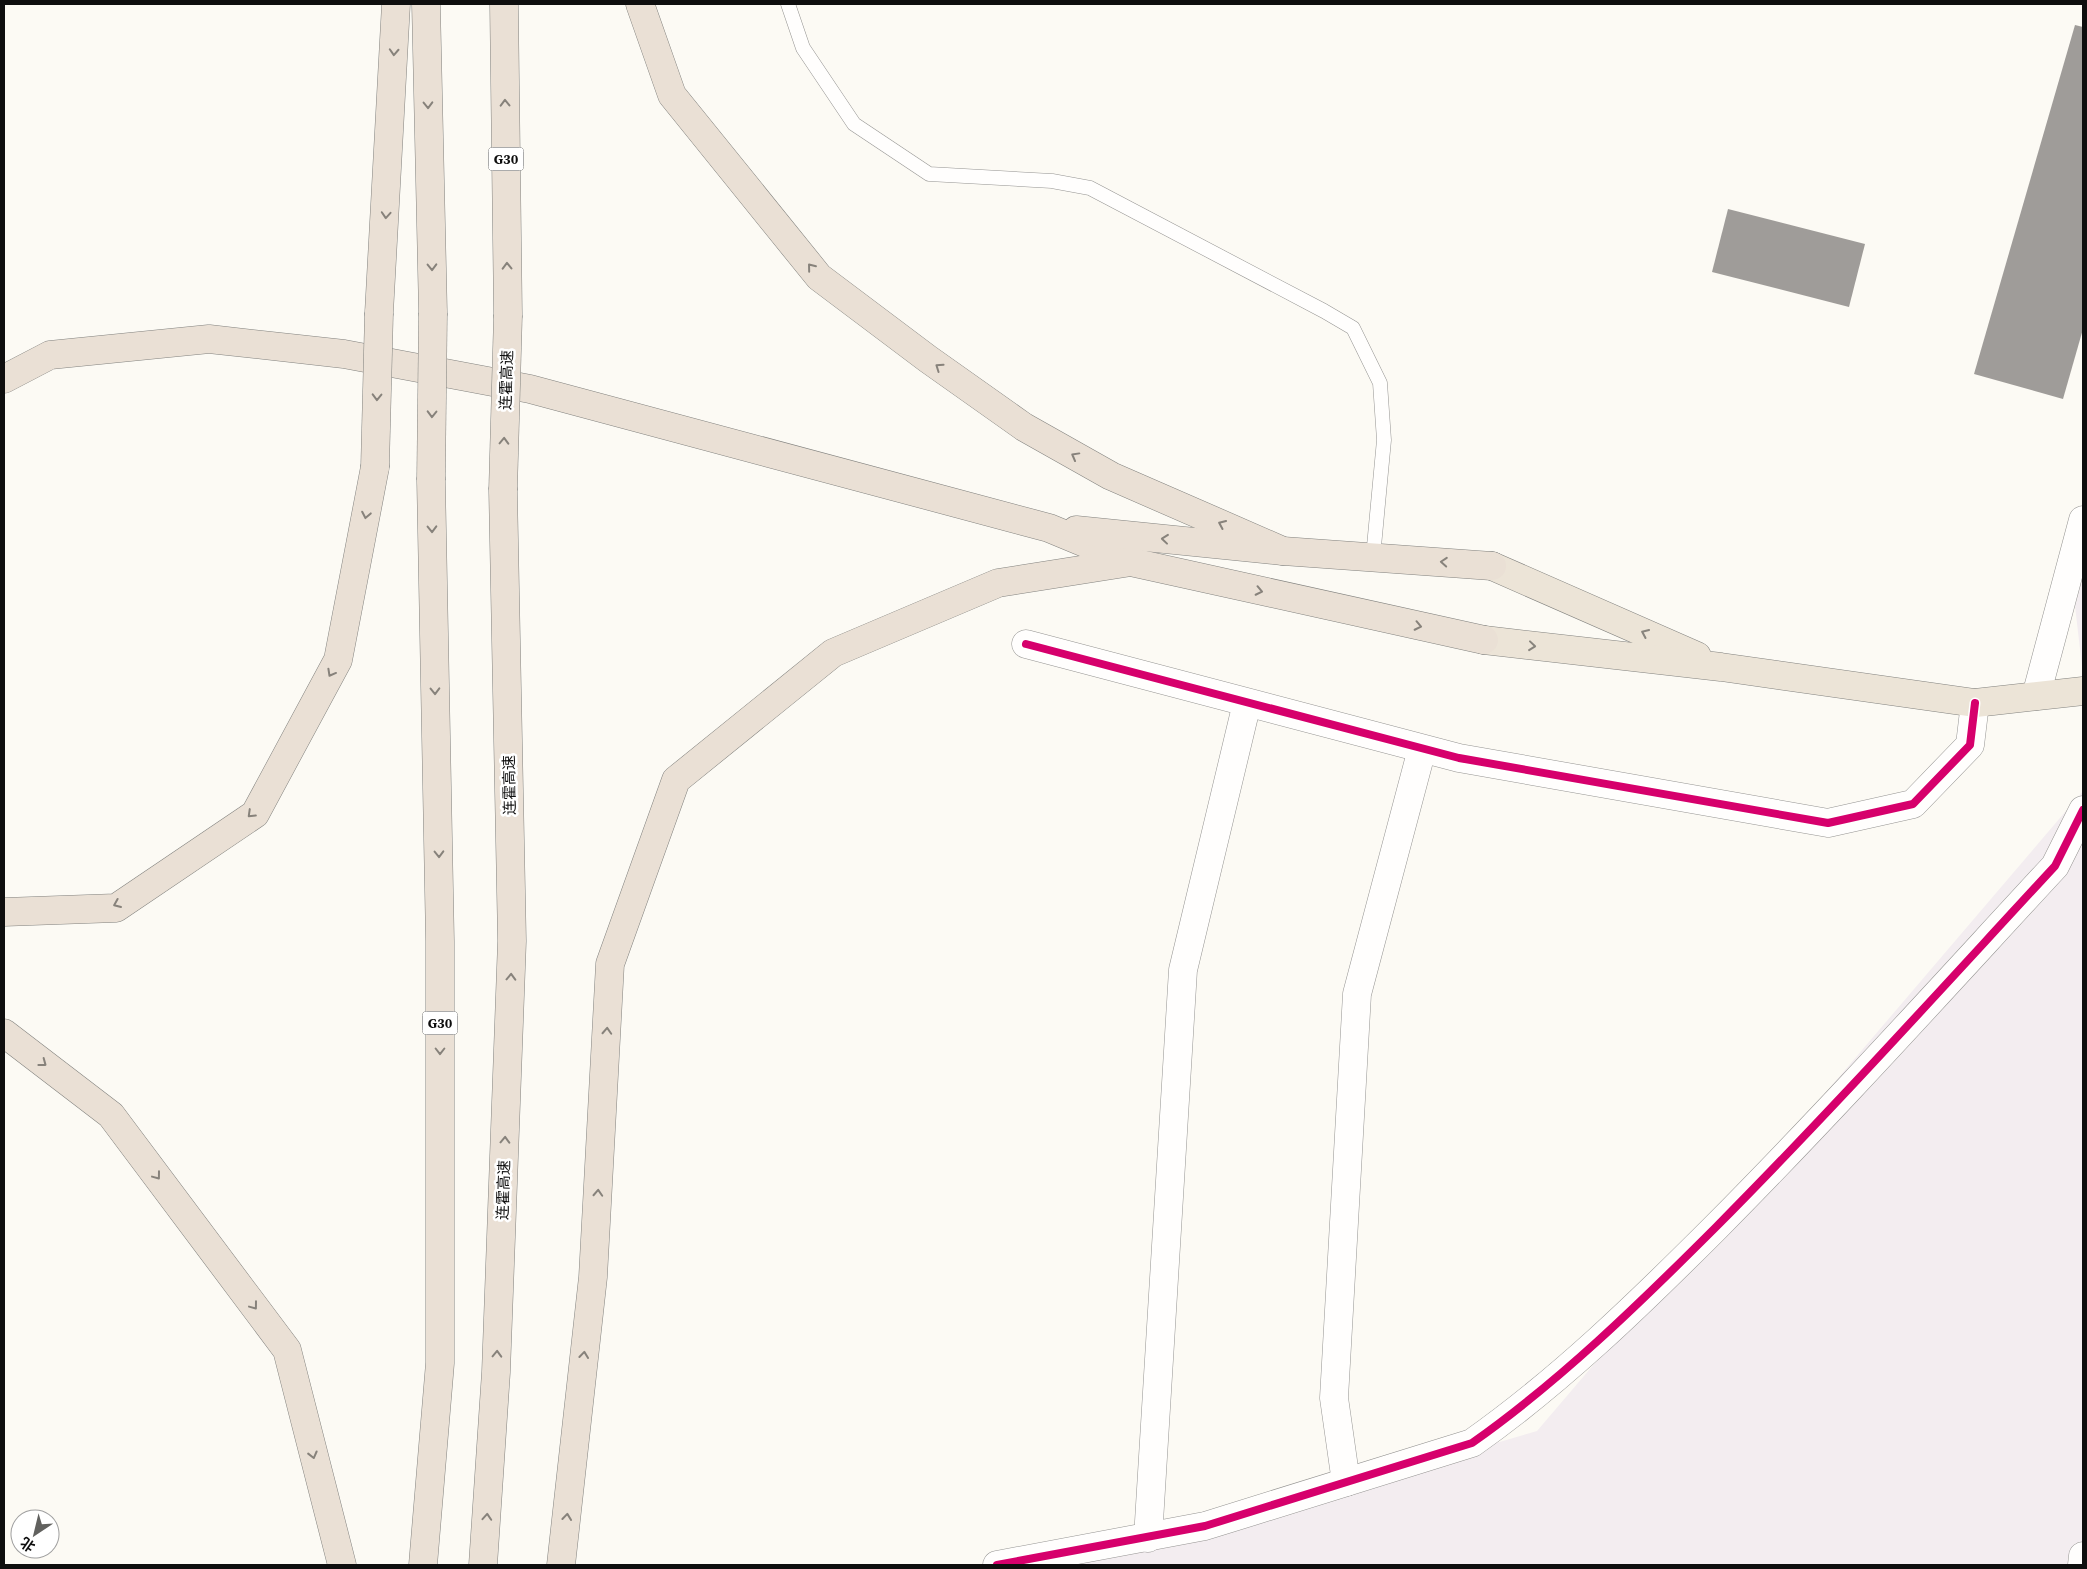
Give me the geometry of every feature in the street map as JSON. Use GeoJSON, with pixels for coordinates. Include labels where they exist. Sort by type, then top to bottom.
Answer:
{"type":"FeatureCollection","features":[{"type":"Feature","properties":{"kind":"highway"},"geometry":{"type":"LineString","coordinates":[[4,912],[116,908],[255,814],[338,660],[375,467],[379,313],[396,4]]}},
{"type":"Feature","properties":{"kind":"highway","name":"G30"},"geometry":{"type":"LineString","coordinates":[[423,1565],[440,1353],[440,941],[430,480],[433,313],[426,4]]}},
{"type":"Feature","properties":{"kind":"highway","name":"连霍高速"},"geometry":{"type":"LineString","coordinates":[[483,1565],[496,1372],[512,941],[502,490],[508,315],[504,4]]}},
{"type":"Feature","properties":{"kind":"highway"},"geometry":{"type":"LineString","coordinates":[[640,4],[672,95],[819,277],[928,359],[1024,427],[1111,476],[1283,551]]}},
{"type":"Feature","properties":{"kind":"highway"},"geometry":{"type":"LineString","coordinates":[[4,378],[50,355],[209,339],[344,354],[530,389],[1049,528],[1131,562],[1484,640],[1722,667],[1975,703],[2083,691]]}},
{"type":"Feature","properties":{"kind":"highway"},"geometry":{"type":"LineString","coordinates":[[1049,528],[1283,551],[1492,566],[1722,667]]}},
{"type":"Feature","properties":{"kind":"highway"},"geometry":{"type":"LineString","coordinates":[[561,1565],[593,1276],[610,964],[676,780],[833,654],[998,582],[1131,562]]}},
{"type":"Feature","properties":{"kind":"highway"},"geometry":{"type":"LineString","coordinates":[[4,1033],[111,1115],[287,1350],[342,1565]]}},
{"type":"Feature","properties":{"kind":"street"},"geometry":{"type":"LineString","coordinates":[[2036,696],[2083,520]]}},
{"type":"Feature","properties":{"kind":"street"},"geometry":{"type":"LineString","coordinates":[[1026,644],[1459,758],[1828,823],[1913,804],[1970,745],[1975,703]]}},
{"type":"Feature","properties":{"kind":"street"},"geometry":{"type":"LineString","coordinates":[[1148,1538],[1183,970],[1247,703]]}},
{"type":"Feature","properties":{"kind":"street"},"geometry":{"type":"LineString","coordinates":[[1346,1482],[1334,1398],[1357,994],[1422,749]]}},
{"type":"Feature","properties":{"kind":"street"},"geometry":{"type":"LineString","coordinates":[[997,1565],[1205,1526],[1472,1443],[1506,1418],[1642,1301],[1780,1163],[2056,866],[2083,810]]}},
{"type":"Feature","properties":{"kind":"street"},"geometry":{"type":"LineString","coordinates":[[2082,1565],[2083,1556]]}},
{"type":"Feature","properties":{"kind":"lane"},"geometry":{"type":"LineString","coordinates":[[788,4],[803,48],[854,124],[929,174],[1052,181],[1090,188],[1353,328],[1380,383],[1384,440],[1373,558]]}},
{"type":"Feature","properties":{"kind":"shaded area"},"geometry":{"type":"Polygon","coordinates":[[[2083,577],[2083,675],[2075,606],[2083,577]]]}},
{"type":"Feature","properties":{"kind":"shaded area"},"geometry":{"type":"Polygon","coordinates":[[[2083,791],[2083,1565],[1078,1565],[1537,1431],[2083,791]]]}},
{"type":"Feature","properties":{"kind":"building"},"geometry":{"type":"Polygon","coordinates":[[[2075,25],[2083,27],[2083,329],[2063,399],[1974,374],[2075,25]]]}},
{"type":"Feature","properties":{"kind":"building"},"geometry":{"type":"Polygon","coordinates":[[[1728,209],[1865,244],[1849,307],[1712,272],[1728,209]]]}},
{"type":"Feature","properties":{"kind":"cycle path"},"geometry":{"type":"LineString","coordinates":[[1026,644],[1459,758],[1828,823],[1913,804],[1970,745],[1975,703]]}},
{"type":"Feature","properties":{"kind":"cycle path"},"geometry":{"type":"LineString","coordinates":[[997,1565],[1205,1526],[1472,1443],[1536,1394],[1598,1341],[1658,1285],[1759,1183],[2055,866],[2083,810]]}}]}
